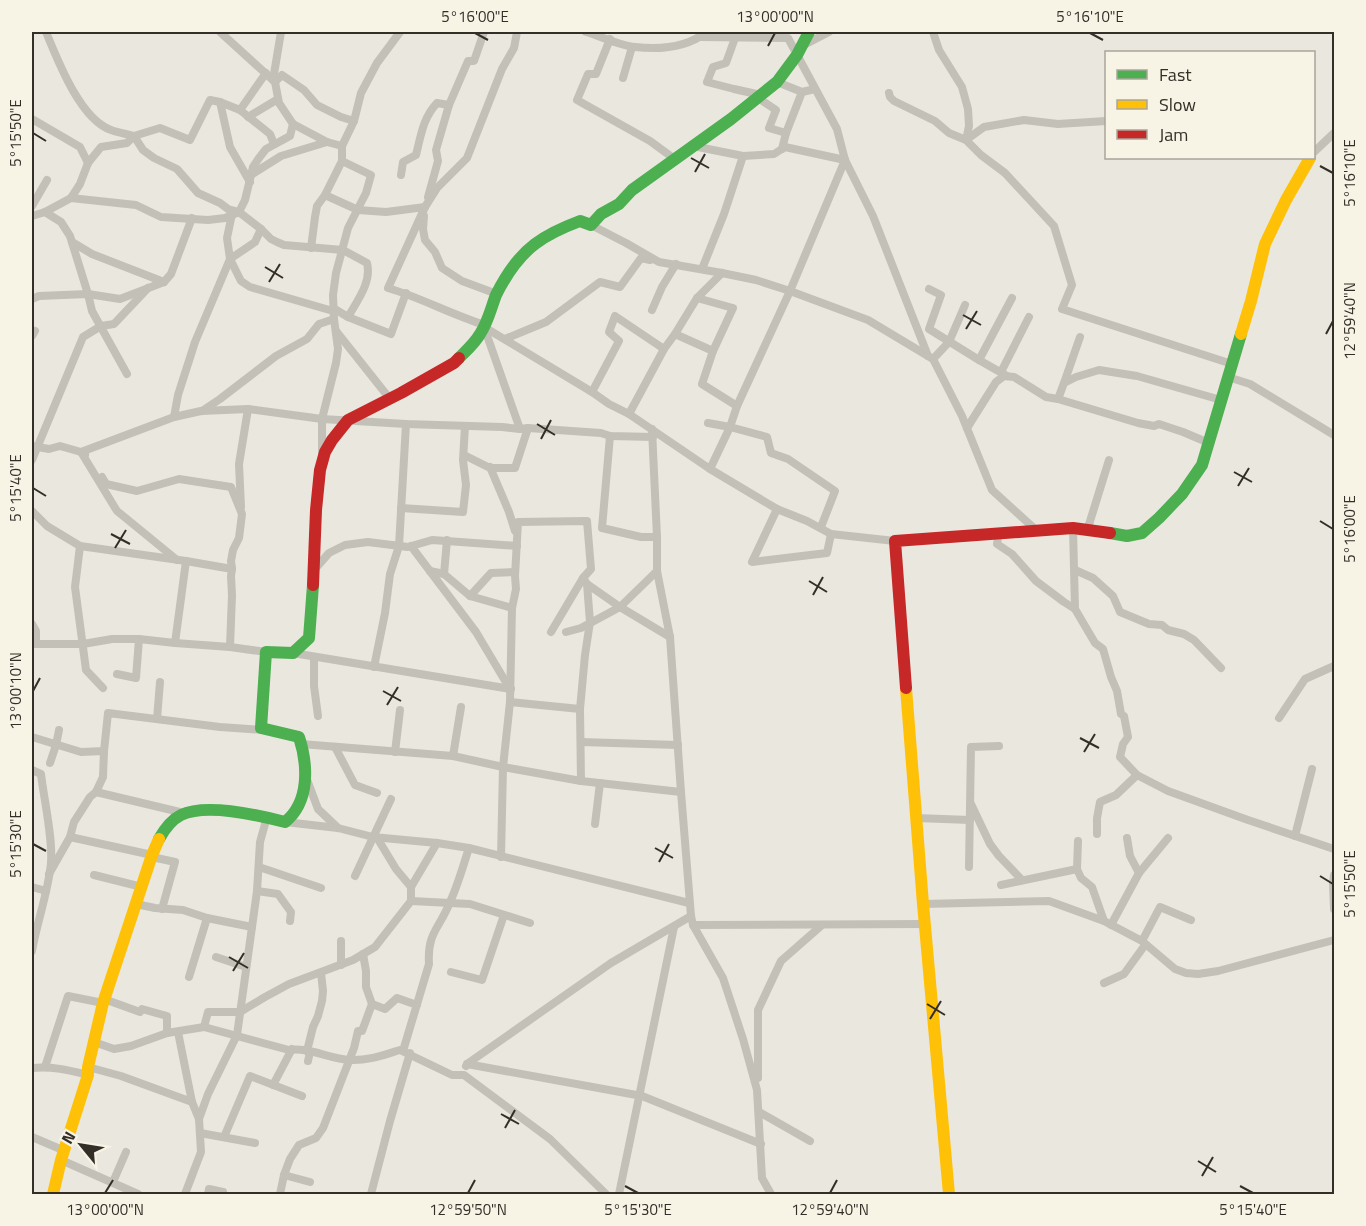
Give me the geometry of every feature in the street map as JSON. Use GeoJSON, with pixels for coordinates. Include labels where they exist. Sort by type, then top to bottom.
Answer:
{"type":"FeatureCollection","features":[{"type":"Feature","properties":{"kind":"street"},"geometry":{"type":"LineString","coordinates":[[46,32],[64,75],[90,115],[110,130],[134,136],[143,150],[177,169],[198,194],[220,203],[284,245],[343,250],[367,263],[365,287],[348,316]]}},
{"type":"Feature","properties":{"kind":"street"},"geometry":{"type":"LineString","coordinates":[[220,32],[271,78],[279,103],[293,124],[327,142],[342,146]]}},
{"type":"Feature","properties":{"kind":"street"},"geometry":{"type":"LineString","coordinates":[[240,110],[271,78],[282,32]]}},
{"type":"Feature","properties":{"kind":"street"},"geometry":{"type":"LineString","coordinates":[[312,248],[317,206],[342,161],[342,146],[354,121],[361,93],[385,51],[400,32]]}},
{"type":"Feature","properties":{"kind":"street"},"geometry":{"type":"LineString","coordinates":[[484,32],[474,61],[468,61],[449,105],[436,150],[438,161],[425,207],[423,229],[425,240],[435,252],[442,267],[462,281],[497,294]]}},
{"type":"Feature","properties":{"kind":"street"},"geometry":{"type":"LineString","coordinates":[[517,32],[513,48],[502,69],[467,158],[437,188],[425,207],[388,288],[406,293],[485,326],[609,404],[629,414],[653,433],[710,469],[777,509],[821,527],[831,534],[895,542],[1073,528],[1127,536],[1142,532],[1182,494],[1202,465],[1251,302],[1265,244],[1309,159]]}},
{"type":"Feature","properties":{"kind":"street"},"geometry":{"type":"LineString","coordinates":[[586,32],[632,47],[670,48],[703,34],[735,38],[787,35],[800,50],[815,89],[837,129],[844,160],[873,216],[931,358],[951,392],[992,490],[1036,530]]}},
{"type":"Feature","properties":{"kind":"street"},"geometry":{"type":"LineString","coordinates":[[591,225],[600,214],[619,204],[632,190],[676,160],[777,82],[800,50],[809,32]]}},
{"type":"Feature","properties":{"kind":"street"},"geometry":{"type":"LineString","coordinates":[[800,50],[829,32]]}},
{"type":"Feature","properties":{"kind":"street"},"geometry":{"type":"LineString","coordinates":[[933,32],[939,50],[962,87],[968,109],[969,126],[966,140]]}},
{"type":"Feature","properties":{"kind":"street"},"geometry":{"type":"LineString","coordinates":[[735,38],[726,63],[713,67],[707,81],[759,96],[776,110],[770,128],[786,133]]}},
{"type":"Feature","properties":{"kind":"street"},"geometry":{"type":"LineString","coordinates":[[610,39],[596,74],[588,74],[576,100],[650,141],[676,160]]}},
{"type":"Feature","properties":{"kind":"street"},"geometry":{"type":"LineString","coordinates":[[622,78],[632,47]]}},
{"type":"Feature","properties":{"kind":"street"},"geometry":{"type":"LineString","coordinates":[[271,78],[282,75],[304,90],[317,105],[354,121]]}},
{"type":"Feature","properties":{"kind":"street"},"geometry":{"type":"LineString","coordinates":[[777,82],[802,92],[815,89]]}},
{"type":"Feature","properties":{"kind":"street"},"geometry":{"type":"LineString","coordinates":[[782,149],[802,92]]}},
{"type":"Feature","properties":{"kind":"street"},"geometry":{"type":"LineString","coordinates":[[889,93],[894,101],[935,120],[949,133],[966,140],[1005,173],[1054,226],[1072,285],[1062,309],[1232,364]]}},
{"type":"Feature","properties":{"kind":"street"},"geometry":{"type":"LineString","coordinates":[[248,117],[278,99]]}},
{"type":"Feature","properties":{"kind":"street"},"geometry":{"type":"LineString","coordinates":[[32,216],[45,212],[71,198],[81,184],[88,163],[101,147],[127,143],[134,136],[160,128],[190,140],[210,100],[240,110],[270,134],[274,144]]}},
{"type":"Feature","properties":{"kind":"street"},"geometry":{"type":"LineString","coordinates":[[220,102],[230,147],[251,178]]}},
{"type":"Feature","properties":{"kind":"street"},"geometry":{"type":"LineString","coordinates":[[401,175],[403,162],[416,155],[422,128],[430,110],[437,103],[449,105]]}},
{"type":"Feature","properties":{"kind":"street"},"geometry":{"type":"LineString","coordinates":[[32,119],[80,147],[88,163]]}},
{"type":"Feature","properties":{"kind":"street"},"geometry":{"type":"LineString","coordinates":[[966,140],[984,128],[1024,120],[1058,124],[1105,121]]}},
{"type":"Feature","properties":{"kind":"street"},"geometry":{"type":"LineString","coordinates":[[293,124],[290,136],[266,149],[259,159],[254,167],[246,200],[236,213],[228,238],[230,259],[241,281],[250,287],[348,316],[391,334],[406,293]]}},
{"type":"Feature","properties":{"kind":"street"},"geometry":{"type":"LineString","coordinates":[[1315,151],[1335,133]]}},
{"type":"Feature","properties":{"kind":"street"},"geometry":{"type":"LineString","coordinates":[[251,178],[281,156],[327,142]]}},
{"type":"Feature","properties":{"kind":"street"},"geometry":{"type":"LineString","coordinates":[[693,146],[743,156],[774,154],[785,147],[844,160]]}},
{"type":"Feature","properties":{"kind":"street"},"geometry":{"type":"LineString","coordinates":[[702,269],[724,214],[743,156]]}},
{"type":"Feature","properties":{"kind":"street"},"geometry":{"type":"LineString","coordinates":[[710,469],[790,291],[844,160]]}},
{"type":"Feature","properties":{"kind":"street"},"geometry":{"type":"LineString","coordinates":[[293,653],[309,638],[316,510],[322,460],[322,419],[338,349],[333,295],[336,273],[348,228],[366,193],[370,175],[342,161]]}},
{"type":"Feature","properties":{"kind":"street"},"geometry":{"type":"LineString","coordinates":[[33,202],[47,180]]}},
{"type":"Feature","properties":{"kind":"street"},"geometry":{"type":"LineString","coordinates":[[325,195],[358,210],[386,212],[425,207]]}},
{"type":"Feature","properties":{"kind":"street"},"geometry":{"type":"LineString","coordinates":[[71,198],[136,205],[161,217],[208,220],[225,218],[236,213]]}},
{"type":"Feature","properties":{"kind":"street"},"geometry":{"type":"LineString","coordinates":[[45,212],[61,222],[72,242],[92,311],[127,374]]}},
{"type":"Feature","properties":{"kind":"street"},"geometry":{"type":"LineString","coordinates":[[34,296],[88,294],[120,299],[164,282],[171,274],[192,218]]}},
{"type":"Feature","properties":{"kind":"street"},"geometry":{"type":"LineString","coordinates":[[322,460],[332,440],[348,420],[454,363],[471,346],[485,326],[497,294],[513,268],[536,243],[580,221],[659,262]]}},
{"type":"Feature","properties":{"kind":"street"},"geometry":{"type":"LineString","coordinates":[[174,417],[178,395],[195,342],[230,259],[255,242],[261,229]]}},
{"type":"Feature","properties":{"kind":"street"},"geometry":{"type":"LineString","coordinates":[[72,242],[92,254],[164,282]]}},
{"type":"Feature","properties":{"kind":"street"},"geometry":{"type":"LineString","coordinates":[[505,339],[546,322],[600,282],[620,287],[641,258],[756,280],[790,291],[868,321],[931,358]]}},
{"type":"Feature","properties":{"kind":"street"},"geometry":{"type":"LineString","coordinates":[[652,310],[676,264]]}},
{"type":"Feature","properties":{"kind":"street"},"geometry":{"type":"LineString","coordinates":[[629,414],[664,349],[698,298],[722,273]]}},
{"type":"Feature","properties":{"kind":"street"},"geometry":{"type":"LineString","coordinates":[[32,460],[35,447],[83,337],[101,326],[114,324],[148,288]]}},
{"type":"Feature","properties":{"kind":"street"},"geometry":{"type":"LineString","coordinates":[[929,289],[941,295],[929,329],[1004,374],[1014,377],[1046,397],[1138,423],[1154,426],[1159,424],[1209,443]]}},
{"type":"Feature","properties":{"kind":"street"},"geometry":{"type":"LineString","coordinates":[[698,298],[733,308],[713,351],[702,384],[737,406]]}},
{"type":"Feature","properties":{"kind":"street"},"geometry":{"type":"LineString","coordinates":[[980,360],[1012,298]]}},
{"type":"Feature","properties":{"kind":"street"},"geometry":{"type":"LineString","coordinates":[[931,358],[949,342],[965,305]]}},
{"type":"Feature","properties":{"kind":"street"},"geometry":{"type":"LineString","coordinates":[[201,411],[276,356],[307,339],[334,313]]}},
{"type":"Feature","properties":{"kind":"street"},"geometry":{"type":"LineString","coordinates":[[592,392],[619,340],[609,332],[615,316],[664,349]]}},
{"type":"Feature","properties":{"kind":"street"},"geometry":{"type":"LineString","coordinates":[[967,428],[996,382],[1004,376],[1029,317]]}},
{"type":"Feature","properties":{"kind":"street"},"geometry":{"type":"LineString","coordinates":[[464,455],[490,467],[515,468],[524,429],[485,326]]}},
{"type":"Feature","properties":{"kind":"street"},"geometry":{"type":"LineString","coordinates":[[335,330],[390,399]]}},
{"type":"Feature","properties":{"kind":"street"},"geometry":{"type":"LineString","coordinates":[[675,334],[713,351]]}},
{"type":"Feature","properties":{"kind":"street"},"geometry":{"type":"LineString","coordinates":[[1058,399],[1080,337]]}},
{"type":"Feature","properties":{"kind":"street"},"geometry":{"type":"LineString","coordinates":[[1064,383],[1099,370],[1137,376],[1221,400]]}},
{"type":"Feature","properties":{"kind":"street"},"geometry":{"type":"LineString","coordinates":[[1228,377],[1250,384],[1335,435]]}},
{"type":"Feature","properties":{"kind":"street"},"geometry":{"type":"LineString","coordinates":[[81,452],[174,417],[201,411],[248,410],[322,419],[502,427],[601,433],[610,436],[653,433]]}},
{"type":"Feature","properties":{"kind":"street"},"geometry":{"type":"LineString","coordinates":[[230,647],[231,561],[239,538],[242,514],[239,465],[248,410]]}},
{"type":"Feature","properties":{"kind":"street"},"geometry":{"type":"LineString","coordinates":[[708,423],[766,437],[771,453],[788,459],[835,490],[821,527]]}},
{"type":"Feature","properties":{"kind":"street"},"geometry":{"type":"LineString","coordinates":[[374,667],[390,574],[399,546],[406,424]]}},
{"type":"Feature","properties":{"kind":"street"},"geometry":{"type":"LineString","coordinates":[[401,508],[463,512],[466,485],[463,460],[465,426]]}},
{"type":"Feature","properties":{"kind":"street"},"geometry":{"type":"LineString","coordinates":[[653,433],[657,571],[670,637],[689,903],[692,921],[723,978],[757,1090]]}},
{"type":"Feature","properties":{"kind":"street"},"geometry":{"type":"LineString","coordinates":[[610,436],[602,528],[641,537],[657,537]]}},
{"type":"Feature","properties":{"kind":"street"},"geometry":{"type":"LineString","coordinates":[[35,447],[49,449],[60,446],[81,452],[93,462],[106,484],[137,490],[179,479],[231,487],[242,514]]}},
{"type":"Feature","properties":{"kind":"street"},"geometry":{"type":"LineString","coordinates":[[81,452],[117,511],[182,560]]}},
{"type":"Feature","properties":{"kind":"street"},"geometry":{"type":"LineString","coordinates":[[1087,531],[1109,460]]}},
{"type":"Feature","properties":{"kind":"street"},"geometry":{"type":"LineString","coordinates":[[490,467],[509,512],[517,541]]}},
{"type":"Feature","properties":{"kind":"street"},"geometry":{"type":"LineString","coordinates":[[777,509],[752,562],[827,553],[831,534]]}},
{"type":"Feature","properties":{"kind":"street"},"geometry":{"type":"LineString","coordinates":[[32,511],[47,526],[80,546],[232,569]]}},
{"type":"Feature","properties":{"kind":"street"},"geometry":{"type":"LineString","coordinates":[[501,857],[503,767],[511,689],[512,608],[516,589],[518,522],[587,522],[591,569],[551,632]]}},
{"type":"Feature","properties":{"kind":"street"},"geometry":{"type":"LineString","coordinates":[[1073,528],[1075,609]]}},
{"type":"Feature","properties":{"kind":"street"},"geometry":{"type":"LineString","coordinates":[[994,533],[998,538],[997,544],[1012,554],[1036,581],[1075,609],[1095,644],[1103,649],[1117,691],[1128,737],[1123,744],[1120,758],[1137,774],[1168,791],[1335,849]]}},
{"type":"Feature","properties":{"kind":"street"},"geometry":{"type":"LineString","coordinates":[[313,570],[329,553],[345,545],[368,542],[408,547],[432,540],[517,541]]}},
{"type":"Feature","properties":{"kind":"street"},"geometry":{"type":"LineString","coordinates":[[444,574],[447,540]]}},
{"type":"Feature","properties":{"kind":"street"},"geometry":{"type":"LineString","coordinates":[[895,542],[922,904],[948,1194]]}},
{"type":"Feature","properties":{"kind":"street"},"geometry":{"type":"LineString","coordinates":[[80,546],[75,587],[86,670],[103,688]]}},
{"type":"Feature","properties":{"kind":"street"},"geometry":{"type":"LineString","coordinates":[[411,546],[476,632],[511,689]]}},
{"type":"Feature","properties":{"kind":"street"},"geometry":{"type":"LineString","coordinates":[[175,643],[182,560]]}},
{"type":"Feature","properties":{"kind":"street"},"geometry":{"type":"LineString","coordinates":[[1075,570],[1093,578],[1113,596],[1120,612],[1149,624],[1162,625],[1168,630],[1184,634],[1194,640],[1221,668]]}},
{"type":"Feature","properties":{"kind":"street"},"geometry":{"type":"LineString","coordinates":[[429,571],[444,574],[470,596],[512,608]]}},
{"type":"Feature","properties":{"kind":"street"},"geometry":{"type":"LineString","coordinates":[[566,632],[581,628],[620,607],[657,571]]}},
{"type":"Feature","properties":{"kind":"street"},"geometry":{"type":"LineString","coordinates":[[470,596],[491,573],[515,572]]}},
{"type":"Feature","properties":{"kind":"street"},"geometry":{"type":"LineString","coordinates":[[585,581],[620,607],[670,637]]}},
{"type":"Feature","properties":{"kind":"street"},"geometry":{"type":"LineString","coordinates":[[581,781],[580,708],[590,622],[585,581]]}},
{"type":"Feature","properties":{"kind":"street"},"geometry":{"type":"LineString","coordinates":[[32,624],[36,631],[34,644],[83,644],[112,639],[139,639],[230,647],[293,653],[511,689]]}},
{"type":"Feature","properties":{"kind":"street"},"geometry":{"type":"LineString","coordinates":[[117,674],[136,678],[139,639]]}},
{"type":"Feature","properties":{"kind":"street"},"geometry":{"type":"LineString","coordinates":[[266,652],[261,728],[299,737],[306,777],[318,808],[338,828]]}},
{"type":"Feature","properties":{"kind":"street"},"geometry":{"type":"LineString","coordinates":[[314,657],[314,686],[318,716]]}},
{"type":"Feature","properties":{"kind":"street"},"geometry":{"type":"LineString","coordinates":[[1279,718],[1305,679],[1335,666]]}},
{"type":"Feature","properties":{"kind":"street"},"geometry":{"type":"LineString","coordinates":[[157,719],[160,682]]}},
{"type":"Feature","properties":{"kind":"street"},"geometry":{"type":"LineString","coordinates":[[510,702],[580,708]]}},
{"type":"Feature","properties":{"kind":"street"},"geometry":{"type":"LineString","coordinates":[[453,756],[461,707]]}},
{"type":"Feature","properties":{"kind":"street"},"geometry":{"type":"LineString","coordinates":[[395,752],[400,710]]}},
{"type":"Feature","properties":{"kind":"street"},"geometry":{"type":"LineString","coordinates":[[49,874],[70,837],[74,822],[90,797],[96,792],[103,777],[108,713],[271,731]]}},
{"type":"Feature","properties":{"kind":"street"},"geometry":{"type":"LineString","coordinates":[[50,764],[58,730]]}},
{"type":"Feature","properties":{"kind":"street"},"geometry":{"type":"LineString","coordinates":[[32,738],[81,752],[104,751]]}},
{"type":"Feature","properties":{"kind":"street"},"geometry":{"type":"LineString","coordinates":[[581,742],[678,745]]}},
{"type":"Feature","properties":{"kind":"street"},"geometry":{"type":"LineString","coordinates":[[301,744],[453,756],[581,781],[681,792]]}},
{"type":"Feature","properties":{"kind":"street"},"geometry":{"type":"LineString","coordinates":[[969,867],[971,747],[999,746]]}},
{"type":"Feature","properties":{"kind":"street"},"geometry":{"type":"LineString","coordinates":[[335,747],[355,785],[377,793]]}},
{"type":"Feature","properties":{"kind":"street"},"geometry":{"type":"LineString","coordinates":[[1295,836],[1312,769]]}},
{"type":"Feature","properties":{"kind":"street"},"geometry":{"type":"LineString","coordinates":[[32,770],[41,774],[51,862],[46,891],[33,931],[32,951]]}},
{"type":"Feature","properties":{"kind":"street"},"geometry":{"type":"LineString","coordinates":[[1096,834],[1100,802],[1116,795],[1137,774]]}},
{"type":"Feature","properties":{"kind":"street"},"geometry":{"type":"LineString","coordinates":[[285,822],[296,813],[306,777]]}},
{"type":"Feature","properties":{"kind":"street"},"geometry":{"type":"LineString","coordinates":[[595,824],[600,783]]}},
{"type":"Feature","properties":{"kind":"street"},"geometry":{"type":"LineString","coordinates":[[96,792],[184,813],[207,810],[469,848],[689,903]]}},
{"type":"Feature","properties":{"kind":"street"},"geometry":{"type":"LineString","coordinates":[[355,876],[391,799]]}},
{"type":"Feature","properties":{"kind":"street"},"geometry":{"type":"LineString","coordinates":[[970,801],[990,844],[1022,880]]}},
{"type":"Feature","properties":{"kind":"street"},"geometry":{"type":"LineString","coordinates":[[53,1194],[88,1071],[104,1001],[152,856],[170,822],[184,813]]}},
{"type":"Feature","properties":{"kind":"street"},"geometry":{"type":"LineString","coordinates":[[199,1119],[208,1094],[237,1035],[257,891],[260,842],[267,818]]}},
{"type":"Feature","properties":{"kind":"street"},"geometry":{"type":"LineString","coordinates":[[916,818],[970,820]]}},
{"type":"Feature","properties":{"kind":"street"},"geometry":{"type":"LineString","coordinates":[[374,836],[411,887]]}},
{"type":"Feature","properties":{"kind":"street"},"geometry":{"type":"LineString","coordinates":[[70,837],[175,862],[162,909]]}},
{"type":"Feature","properties":{"kind":"street"},"geometry":{"type":"LineString","coordinates":[[1127,838],[1130,856],[1139,873]]}},
{"type":"Feature","properties":{"kind":"street"},"geometry":{"type":"LineString","coordinates":[[1108,923],[1139,873],[1168,838]]}},
{"type":"Feature","properties":{"kind":"street"},"geometry":{"type":"LineString","coordinates":[[1078,842],[1077,869],[1081,878],[1092,888],[1108,923]]}},
{"type":"Feature","properties":{"kind":"street"},"geometry":{"type":"LineString","coordinates":[[204,1028],[208,1012],[240,1012],[289,984],[340,965],[375,946],[411,901],[411,887],[437,843]]}},
{"type":"Feature","properties":{"kind":"street"},"geometry":{"type":"LineString","coordinates":[[371,1194],[429,964],[428,951],[432,934],[450,904],[469,848]]}},
{"type":"Feature","properties":{"kind":"street"},"geometry":{"type":"LineString","coordinates":[[259,867],[321,888]]}},
{"type":"Feature","properties":{"kind":"street"},"geometry":{"type":"LineString","coordinates":[[1001,885],[1077,869]]}},
{"type":"Feature","properties":{"kind":"street"},"geometry":{"type":"LineString","coordinates":[[94,875],[142,887]]}},
{"type":"Feature","properties":{"kind":"street"},"geometry":{"type":"LineString","coordinates":[[1335,876],[1333,883],[1335,909]]}},
{"type":"Feature","properties":{"kind":"street"},"geometry":{"type":"LineString","coordinates":[[32,887],[46,891]]}},
{"type":"Feature","properties":{"kind":"street"},"geometry":{"type":"LineString","coordinates":[[257,891],[278,894],[291,912],[290,921]]}},
{"type":"Feature","properties":{"kind":"street"},"geometry":{"type":"LineString","coordinates":[[411,901],[470,904],[530,923]]}},
{"type":"Feature","properties":{"kind":"street"},"geometry":{"type":"LineString","coordinates":[[922,904],[1049,901],[1108,923],[1143,943],[1176,969],[1186,973],[1198,974],[1236,966],[1335,940]]}},
{"type":"Feature","properties":{"kind":"street"},"geometry":{"type":"LineString","coordinates":[[136,904],[183,910],[207,918],[252,927]]}},
{"type":"Feature","properties":{"kind":"street"},"geometry":{"type":"LineString","coordinates":[[1104,983],[1124,974],[1143,943],[1160,907],[1191,920]]}},
{"type":"Feature","properties":{"kind":"street"},"geometry":{"type":"LineString","coordinates":[[451,972],[482,980],[504,915]]}},
{"type":"Feature","properties":{"kind":"street"},"geometry":{"type":"LineString","coordinates":[[189,977],[207,918]]}},
{"type":"Feature","properties":{"kind":"street"},"geometry":{"type":"LineString","coordinates":[[464,1075],[466,1064],[611,963],[674,927],[692,921],[822,925],[925,924]]}},
{"type":"Feature","properties":{"kind":"street"},"geometry":{"type":"LineString","coordinates":[[771,1194],[762,1178],[757,1090],[758,1010],[781,961],[822,925]]}},
{"type":"Feature","properties":{"kind":"street"},"geometry":{"type":"LineString","coordinates":[[619,1194],[674,927]]}},
{"type":"Feature","properties":{"kind":"street"},"geometry":{"type":"LineString","coordinates":[[340,965],[341,941]]}},
{"type":"Feature","properties":{"kind":"street"},"geometry":{"type":"LineString","coordinates":[[280,1194],[290,1159],[299,1145],[316,1138],[323,1128],[354,1048],[358,1031],[362,1031],[372,1004],[366,987],[363,954]]}},
{"type":"Feature","properties":{"kind":"street"},"geometry":{"type":"LineString","coordinates":[[216,957],[246,968]]}},
{"type":"Feature","properties":{"kind":"street"},"geometry":{"type":"LineString","coordinates":[[308,1055],[313,1027],[322,1001],[321,973]]}},
{"type":"Feature","properties":{"kind":"street"},"geometry":{"type":"LineString","coordinates":[[45,1067],[68,996],[104,1001],[140,1012],[142,1009],[167,1016],[167,1033]]}},
{"type":"Feature","properties":{"kind":"street"},"geometry":{"type":"LineString","coordinates":[[372,1004],[385,1009],[397,998],[417,1005]]}},
{"type":"Feature","properties":{"kind":"street"},"geometry":{"type":"LineString","coordinates":[[94,1042],[114,1049],[131,1046],[167,1033],[204,1028],[308,1055],[349,1060],[367,1060],[400,1050],[407,1052],[452,1075],[464,1075],[550,1139],[606,1194]]}},
{"type":"Feature","properties":{"kind":"street"},"geometry":{"type":"LineString","coordinates":[[178,1032],[192,1102],[199,1119],[201,1152],[185,1194]]}},
{"type":"Feature","properties":{"kind":"street"},"geometry":{"type":"LineString","coordinates":[[273,1085],[292,1049]]}},
{"type":"Feature","properties":{"kind":"street"},"geometry":{"type":"LineString","coordinates":[[466,1064],[639,1096],[761,1144]]}},
{"type":"Feature","properties":{"kind":"street"},"geometry":{"type":"LineString","coordinates":[[32,1068],[59,1068],[121,1076],[192,1102]]}},
{"type":"Feature","properties":{"kind":"street"},"geometry":{"type":"LineString","coordinates":[[224,1137],[250,1076],[302,1096]]}},
{"type":"Feature","properties":{"kind":"street"},"geometry":{"type":"LineString","coordinates":[[759,1112],[810,1141]]}},
{"type":"Feature","properties":{"kind":"street"},"geometry":{"type":"LineString","coordinates":[[200,1133],[255,1143]]}},
{"type":"Feature","properties":{"kind":"street"},"geometry":{"type":"LineString","coordinates":[[32,1137],[63,1156],[138,1194]]}},
{"type":"Feature","properties":{"kind":"street"},"geometry":{"type":"LineString","coordinates":[[113,1182],[126,1152]]}},
{"type":"Feature","properties":{"kind":"street"},"geometry":{"type":"LineString","coordinates":[[284,1175],[310,1182]]}},
{"type":"Feature","properties":{"kind":"street"},"geometry":{"type":"LineString","coordinates":[[208,1194],[209,1189],[223,1192]]}},
{"type":"Feature","properties":{"kind":"traffic: fast"},"geometry":{"type":"LineString","coordinates":[[459,358],[478,337],[504,281],[529,249],[540,240],[574,223],[580,221],[591,225],[601,214],[619,204],[632,190],[731,119],[777,82],[797,55],[809,32]]}},
{"type":"Feature","properties":{"kind":"traffic: fast"},"geometry":{"type":"LineString","coordinates":[[1110,533],[1127,536],[1142,533],[1182,494],[1202,465],[1241,334]]}},
{"type":"Feature","properties":{"kind":"traffic: fast"},"geometry":{"type":"LineString","coordinates":[[159,839],[174,820],[192,812],[232,811],[285,822],[293,814],[303,794],[304,759],[299,737],[261,728],[266,652],[293,653],[309,638],[313,585]]}},
{"type":"Feature","properties":{"kind":"traffic: slow"},"geometry":{"type":"LineString","coordinates":[[1241,334],[1265,244],[1309,159]]}},
{"type":"Feature","properties":{"kind":"traffic: slow"},"geometry":{"type":"LineString","coordinates":[[906,688],[949,1194]]}},
{"type":"Feature","properties":{"kind":"traffic: slow"},"geometry":{"type":"LineString","coordinates":[[53,1194],[61,1160],[88,1075],[103,1003],[159,839]]}},
{"type":"Feature","properties":{"kind":"traffic: jam"},"geometry":{"type":"LineString","coordinates":[[313,585],[320,470],[325,452],[332,440],[348,420],[401,393],[459,358]]}},
{"type":"Feature","properties":{"kind":"traffic: jam"},"geometry":{"type":"LineString","coordinates":[[906,688],[895,541],[1073,528],[1110,533]]}}]}
